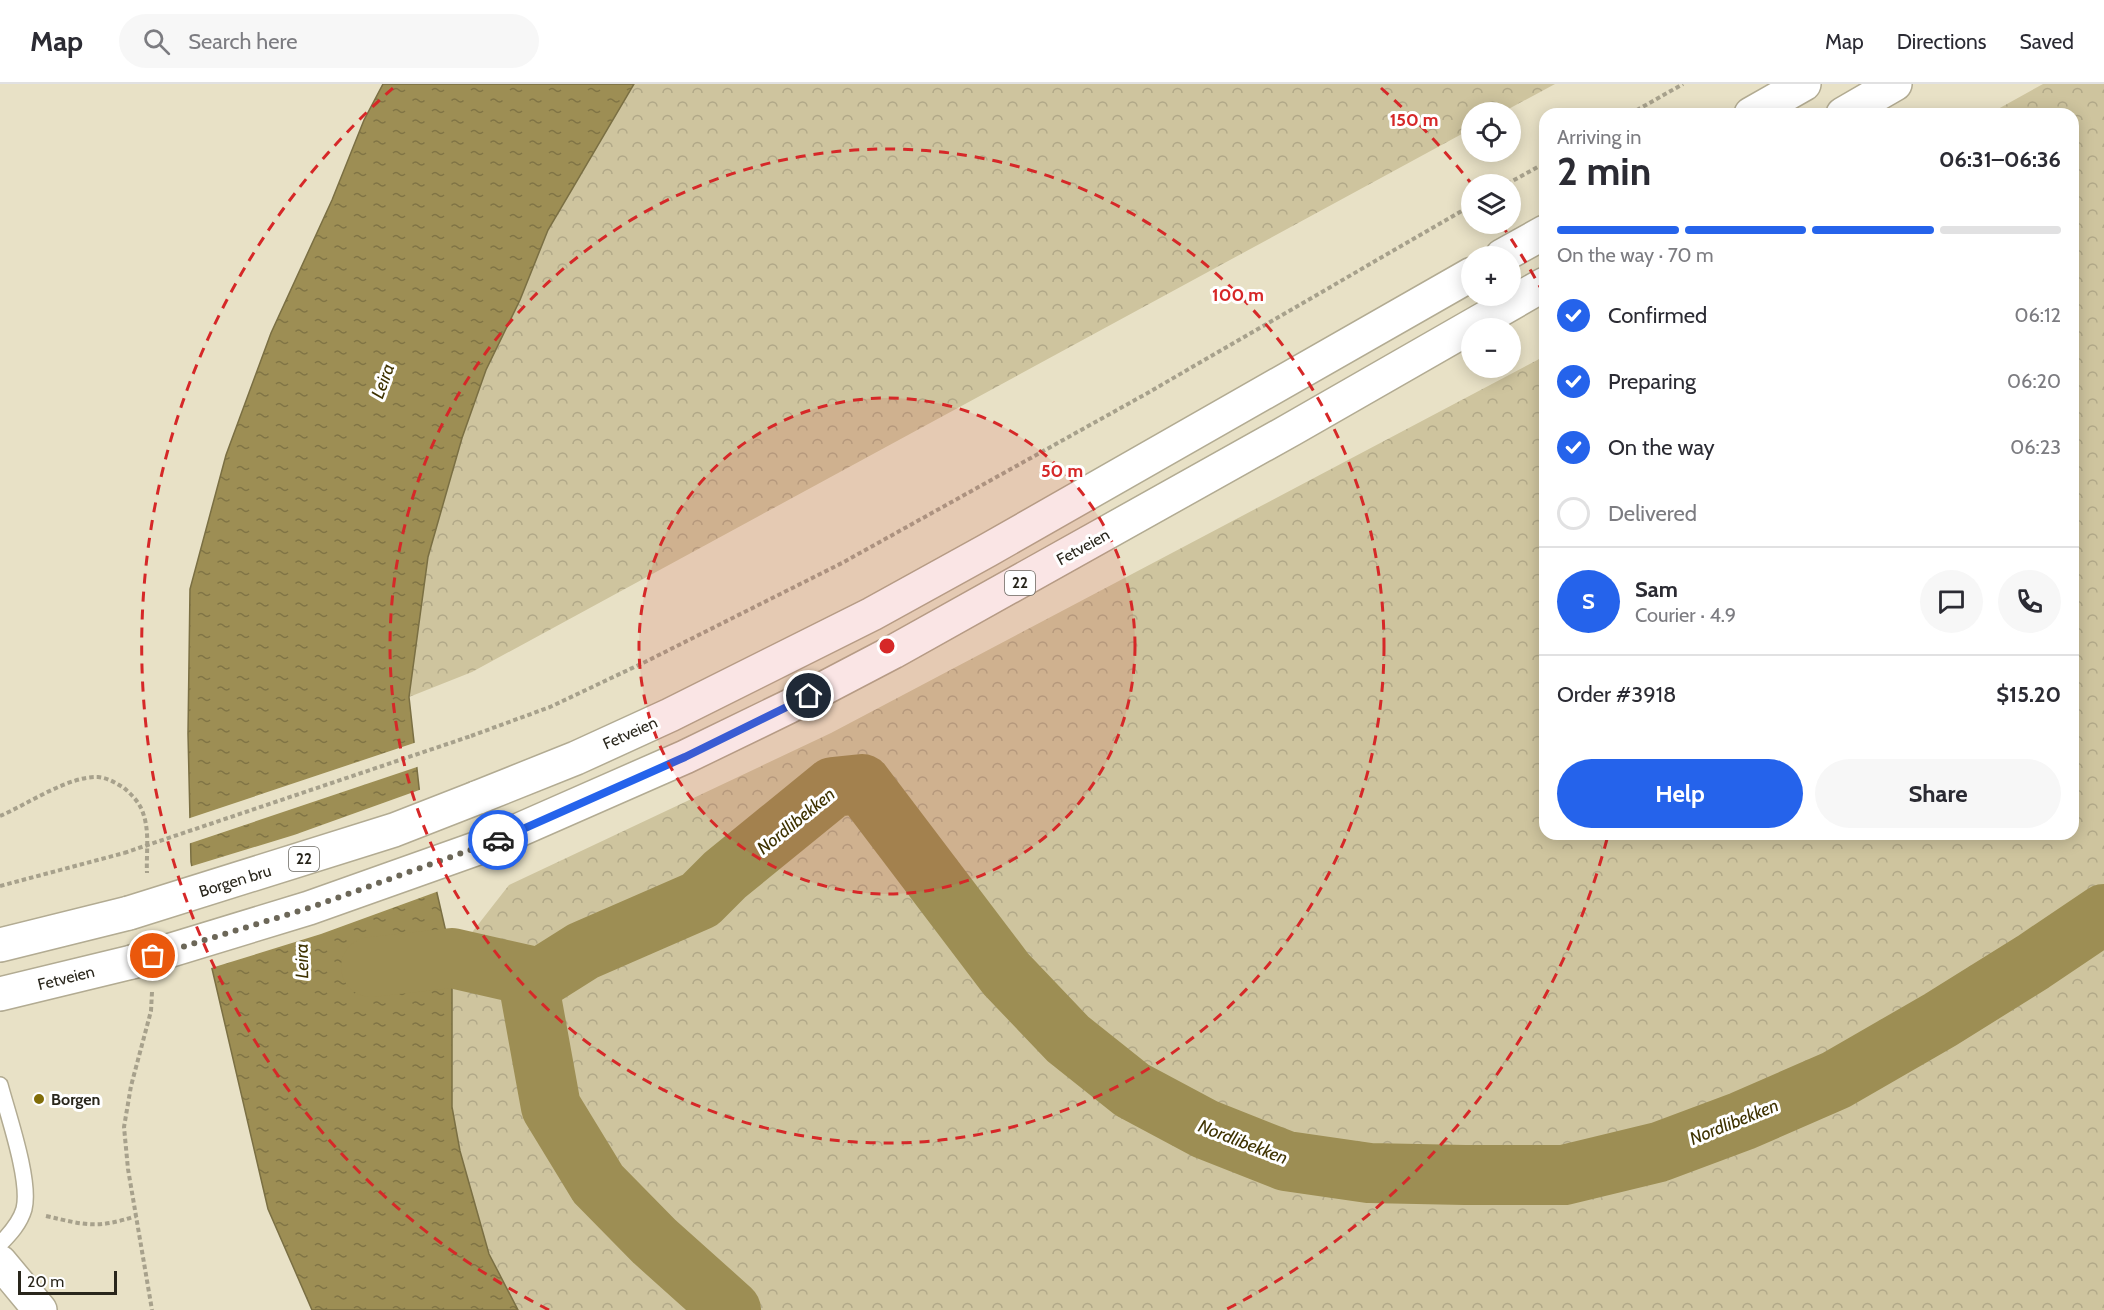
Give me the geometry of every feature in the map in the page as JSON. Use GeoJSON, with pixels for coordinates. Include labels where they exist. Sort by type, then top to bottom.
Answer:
{"type":"FeatureCollection","features":[{"type":"Feature","properties":{"kind":"main road"},"geometry":{"type":"LineString","coordinates":[[1762,108],[1804,84]]}},
{"type":"Feature","properties":{"kind":"main road"},"geometry":{"type":"LineString","coordinates":[[1853,108],[1895,84]]}},
{"type":"Feature","properties":{"kind":"main road"},"geometry":{"type":"LineString","coordinates":[[1520,246],[1539,235]]}},
{"type":"Feature","properties":{"kind":"main road","name":"Fetveien"},"geometry":{"type":"LineString","coordinates":[[476,798],[576,758],[670,715],[872,614],[1461,280]]}},
{"type":"Feature","properties":{"kind":"main road","name":"Fetveien"},"geometry":{"type":"LineString","coordinates":[[0,994],[132,962],[309,908],[478,848],[685,757],[883,658],[1010,589],[1539,287]]}},
{"type":"Feature","properties":{"kind":"main road","name":"Borgen bru"},"geometry":{"type":"LineString","coordinates":[[0,945],[129,913],[394,830],[476,798]]}},
{"type":"Feature","properties":{"kind":"main road"},"geometry":{"type":"LineString","coordinates":[[0,1262],[40,1310]]}},
{"type":"Feature","properties":{"kind":"lane"},"geometry":{"type":"LineString","coordinates":[[0,1085],[22,1170],[25,1203],[13,1231],[0,1244]]}},
{"type":"Feature","properties":{"kind":"path"},"geometry":{"type":"LineString","coordinates":[[1641,108],[1683,84]]}},
{"type":"Feature","properties":{"kind":"path"},"geometry":{"type":"LineString","coordinates":[[1521,176],[1539,166]]}},
{"type":"Feature","properties":{"kind":"path"},"geometry":{"type":"LineString","coordinates":[[0,886],[124,853],[471,736],[582,692],[746,613],[832,568],[1144,395],[1461,211]]}},
{"type":"Feature","properties":{"kind":"path"},"geometry":{"type":"LineString","coordinates":[[23,1212],[95,1226],[114,1224],[136,1216]]}},
{"type":"Feature","properties":{"kind":"green space"},"geometry":{"type":"Polygon","coordinates":[[[634,84],[1555,84],[1521,102],[1461,102],[1461,134],[472,672],[409,697],[428,557],[462,438],[486,370],[520,300],[548,230],[634,84]]]}},
{"type":"Feature","properties":{"kind":"green space"},"geometry":{"type":"Polygon","coordinates":[[[2043,84],[2104,84],[2104,1310],[518,1310],[489,1254],[460,1151],[452,1107],[452,958],[509,885],[831,733],[1503,378],[1521,378],[1521,369],[1539,359],[1539,840],[2079,840],[2079,108],[2000,108],[2043,84]]]}},
{"type":"Feature","properties":{"kind":"water","name":"Leira"},"geometry":{"type":"Polygon","coordinates":[[[383,84],[634,84],[548,230],[520,300],[486,370],[462,438],[428,557],[409,697],[425,841],[452,958],[452,1107],[460,1151],[489,1254],[518,1310],[312,1310],[268,1209],[210,960],[191,862],[188,734],[190,589],[226,455],[271,333],[332,200],[364,120],[383,84]]]}},
{"type":"Feature","properties":{"kind":"pier"},"geometry":{"type":"Polygon","coordinates":[[[417,742],[420,766],[188,844],[187,819],[417,742]]]}},
{"type":"Feature","properties":{"kind":"pier"},"geometry":{"type":"Polygon","coordinates":[[[422,789],[428,840],[439,891],[321,934],[208,969],[189,867],[294,835],[422,789]]]}},
{"type":"Feature","properties":{"kind":"waterway","name":"Nordlibekken"},"geometry":{"type":"LineString","coordinates":[[371,967],[452,958],[527,975],[537,980],[583,951],[700,900],[725,875],[833,787],[862,784],[1006,974],[1068,1039],[1132,1090],[1205,1129],[1286,1161],[1369,1173],[1564,1175],[1659,1152],[1742,1121],[1836,1080],[1940,1020],[2104,914]]}},
{"type":"Feature","properties":{"kind":"waterway"},"geometry":{"type":"LineString","coordinates":[[527,975],[551,1107],[598,1184],[654,1241],[731,1310]]}},
{"type":"Feature","properties":{"kind":"way so far"},"geometry":{"type":"LineString","coordinates":[[153,956],[309,908],[498,840]]}},
{"type":"Feature","properties":{"kind":"place","name":"Borgen"},"geometry":{"type":"Point","coordinates":[39,1099]}},
{"type":"Feature","properties":{"kind":"route"},"geometry":{"type":"LineString","coordinates":[[498,840],[685,757],[809,696]]}}]}
